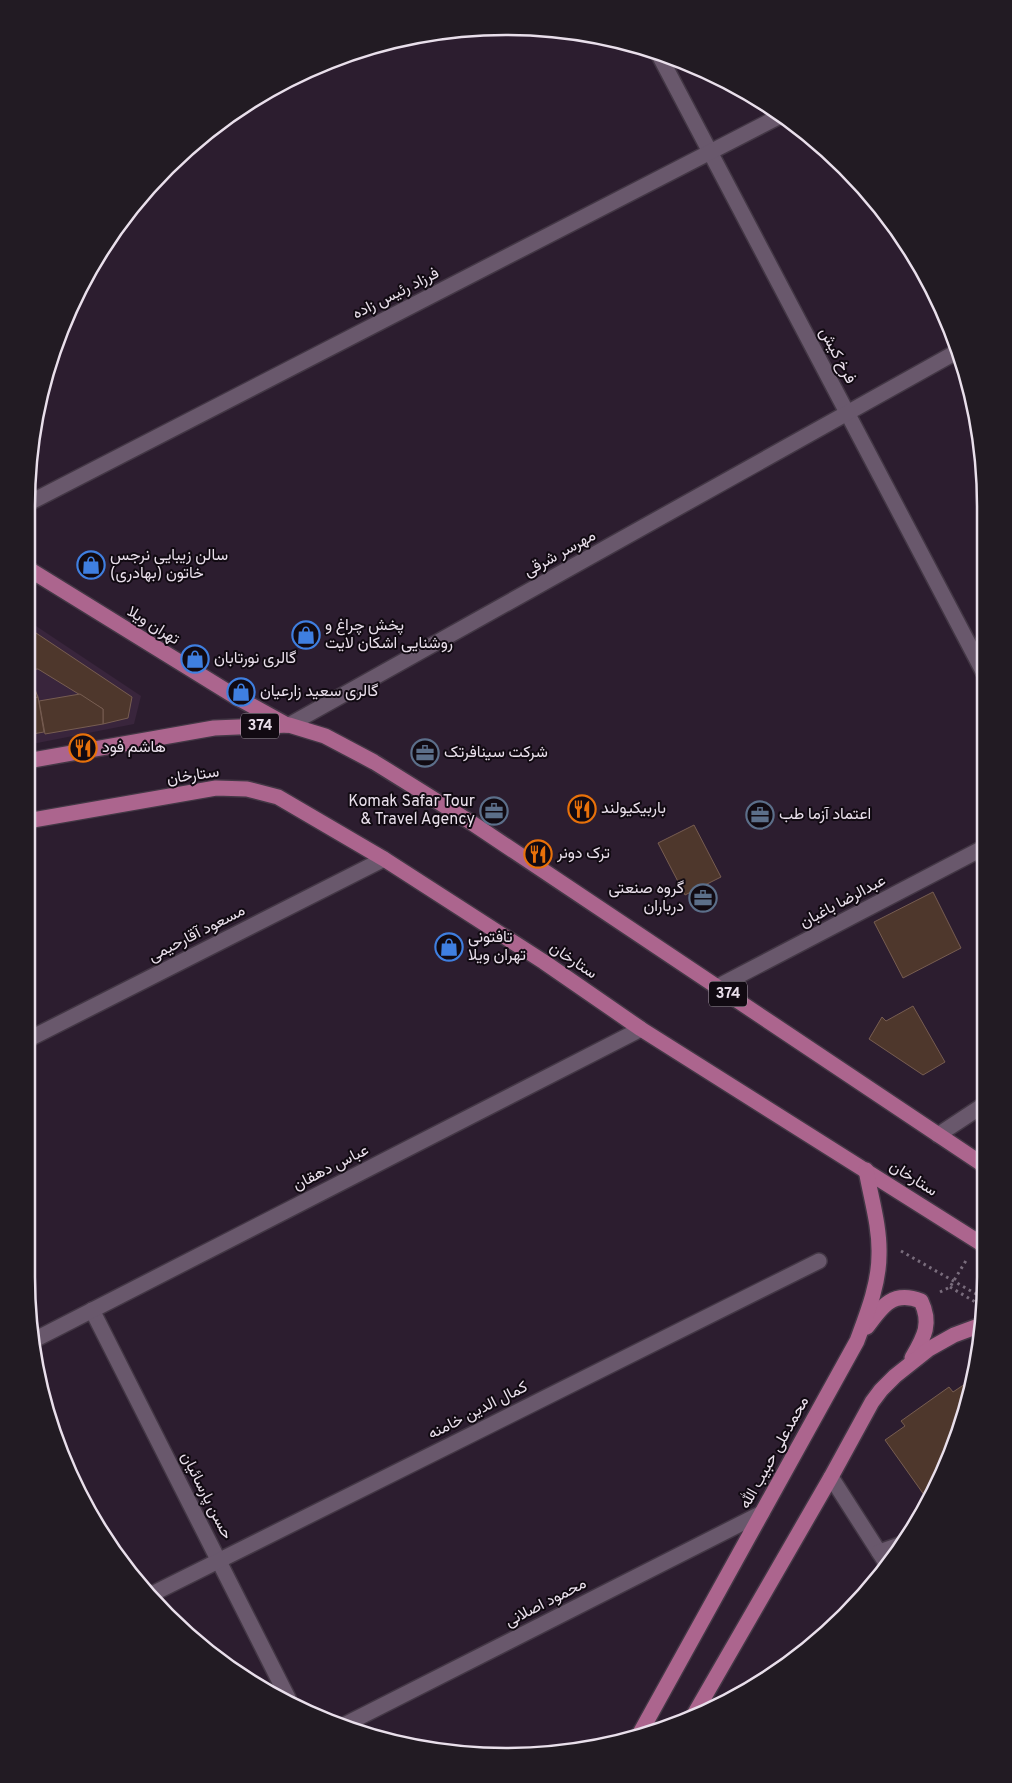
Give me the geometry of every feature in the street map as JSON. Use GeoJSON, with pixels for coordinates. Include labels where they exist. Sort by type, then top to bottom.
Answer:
{"type":"FeatureCollection","features":[{"type":"Feature","properties":{"kind":"main road","name":"تهران ویلا"},"geometry":{"type":"LineString","coordinates":[[35,573],[236,697],[289,725]]}},
{"type":"Feature","properties":{"kind":"main road","name":"374"},"geometry":{"type":"LineString","coordinates":[[35,760],[214,728],[289,725],[325,736],[374,762],[480,828],[977,1161]]}},
{"type":"Feature","properties":{"kind":"main road","name":"ستارخان"},"geometry":{"type":"LineString","coordinates":[[35,820],[216,788],[247,789],[278,797],[384,859],[544,962],[642,1028],[977,1241]]}},
{"type":"Feature","properties":{"kind":"main road","name":"محمدعلی حبیب الله"},"geometry":{"type":"LineString","coordinates":[[644,1727],[857,1341],[870,1306],[880,1255],[879,1238],[866,1170]]}},
{"type":"Feature","properties":{"kind":"main road"},"geometry":{"type":"LineString","coordinates":[[857,1341],[882,1307],[895,1298],[908,1296],[921,1300],[926,1311],[924,1336],[909,1364]]}},
{"type":"Feature","properties":{"kind":"main road"},"geometry":{"type":"LineString","coordinates":[[699,1706],[872,1402],[881,1390],[929,1348],[954,1335],[974,1328]]}},
{"type":"Feature","properties":{"kind":"street","name":"فرخ کیش"},"geometry":{"type":"LineString","coordinates":[[663,62],[977,660]]}},
{"type":"Feature","properties":{"kind":"street","name":"فرزاد رئیس زاده"},"geometry":{"type":"LineString","coordinates":[[35,500],[775,119]]}},
{"type":"Feature","properties":{"kind":"street","name":"مهرسر شرقی"},"geometry":{"type":"LineString","coordinates":[[289,725],[952,355]]}},
{"type":"Feature","properties":{"kind":"street","name":"عبدالرضا باغبان"},"geometry":{"type":"LineString","coordinates":[[717,987],[977,851]]}},
{"type":"Feature","properties":{"kind":"street","name":"مسعود آقارحیمی"},"geometry":{"type":"LineString","coordinates":[[35,1035],[384,859]]}},
{"type":"Feature","properties":{"kind":"street","name":"عباس دهقان"},"geometry":{"type":"LineString","coordinates":[[39,1337],[642,1028]]}},
{"type":"Feature","properties":{"kind":"street"},"geometry":{"type":"LineString","coordinates":[[938,1135],[977,1109]]}},
{"type":"Feature","properties":{"kind":"street","name":"کمال الدین خامنه"},"geometry":{"type":"LineString","coordinates":[[156,1592],[819,1260]]}},
{"type":"Feature","properties":{"kind":"street","name":"حسن پارسائیان"},"geometry":{"type":"LineString","coordinates":[[92,1310],[285,1693]]}},
{"type":"Feature","properties":{"kind":"street"},"geometry":{"type":"LineString","coordinates":[[831,1477],[882,1558]]}},
{"type":"Feature","properties":{"kind":"street","name":"محمود اصلانی"},"geometry":{"type":"LineString","coordinates":[[351,1721],[762,1514]]}},
{"type":"Feature","properties":{"kind":"path"},"geometry":{"type":"LineString","coordinates":[[879,1238],[976,1294]]}},
{"type":"Feature","properties":{"kind":"path"},"geometry":{"type":"LineString","coordinates":[[921,1300],[950,1287],[977,1250]]}},
{"type":"Feature","properties":{"kind":"path"},"geometry":{"type":"LineString","coordinates":[[950,1287],[976,1303]]}},
{"type":"Feature","properties":{"kind":"shaded area"},"geometry":{"type":"Polygon","coordinates":[[[35,625],[141,696],[134,724],[35,743],[35,625]]]}},
{"type":"Feature","properties":{"kind":"building"},"geometry":{"type":"Polygon","coordinates":[[[35,632],[132,697],[128,718],[103,724],[103,709],[38,669],[35,669],[35,632]]]}},
{"type":"Feature","properties":{"kind":"building"},"geometry":{"type":"Polygon","coordinates":[[[80,694],[103,709],[103,724],[45,734],[39,701],[80,694]]]}},
{"type":"Feature","properties":{"kind":"building"},"geometry":{"type":"Polygon","coordinates":[[[38,697],[44,732],[35,734],[35,698],[38,697]]]}},
{"type":"Feature","properties":{"kind":"building"},"geometry":{"type":"Polygon","coordinates":[[[694,825],[721,877],[685,895],[658,843],[694,825]]]}},
{"type":"Feature","properties":{"kind":"building"},"geometry":{"type":"Polygon","coordinates":[[[933,892],[961,948],[903,978],[874,922],[933,892]]]}},
{"type":"Feature","properties":{"kind":"building"},"geometry":{"type":"Polygon","coordinates":[[[913,1006],[945,1062],[923,1075],[869,1039],[882,1017],[886,1021],[913,1006]]]}},
{"type":"Feature","properties":{"kind":"building"},"geometry":{"type":"Polygon","coordinates":[[[964,1384],[952,1428],[923,1494],[885,1440],[905,1426],[901,1421],[949,1387],[953,1392],[964,1384]]]}},
{"type":"Feature","properties":{"kind":"place","name":"سالن زیبایی نرجس خاتون (بهادری)"},"geometry":{"type":"Point","coordinates":[91,565]}},
{"type":"Feature","properties":{"kind":"place","name":"پخش چراغ و روشنایی اشکان لایت"},"geometry":{"type":"Point","coordinates":[306,635]}},
{"type":"Feature","properties":{"kind":"place","name":"گالری نورتابان"},"geometry":{"type":"Point","coordinates":[195,659]}},
{"type":"Feature","properties":{"kind":"place","name":"گالری سعید زارعیان"},"geometry":{"type":"Point","coordinates":[241,692]}},
{"type":"Feature","properties":{"kind":"place","name":"هاشم فود"},"geometry":{"type":"Point","coordinates":[83,748]}},
{"type":"Feature","properties":{"kind":"place","name":"شرکت سینافرتک"},"geometry":{"type":"Point","coordinates":[425,753]}},
{"type":"Feature","properties":{"kind":"place","name":"باربیکیولند"},"geometry":{"type":"Point","coordinates":[582,809]}},
{"type":"Feature","properties":{"kind":"place","name":"Komak Safar Tour & Travel Agency"},"geometry":{"type":"Point","coordinates":[494,811]}},
{"type":"Feature","properties":{"kind":"place","name":"اعتماد آزما طب"},"geometry":{"type":"Point","coordinates":[760,815]}},
{"type":"Feature","properties":{"kind":"place","name":"ترک دونر"},"geometry":{"type":"Point","coordinates":[538,854]}},
{"type":"Feature","properties":{"kind":"place","name":"گروه صنعتی درباران"},"geometry":{"type":"Point","coordinates":[703,898]}},
{"type":"Feature","properties":{"kind":"place","name":"تافتونی تهران ویلا"},"geometry":{"type":"Point","coordinates":[449,947]}}]}
